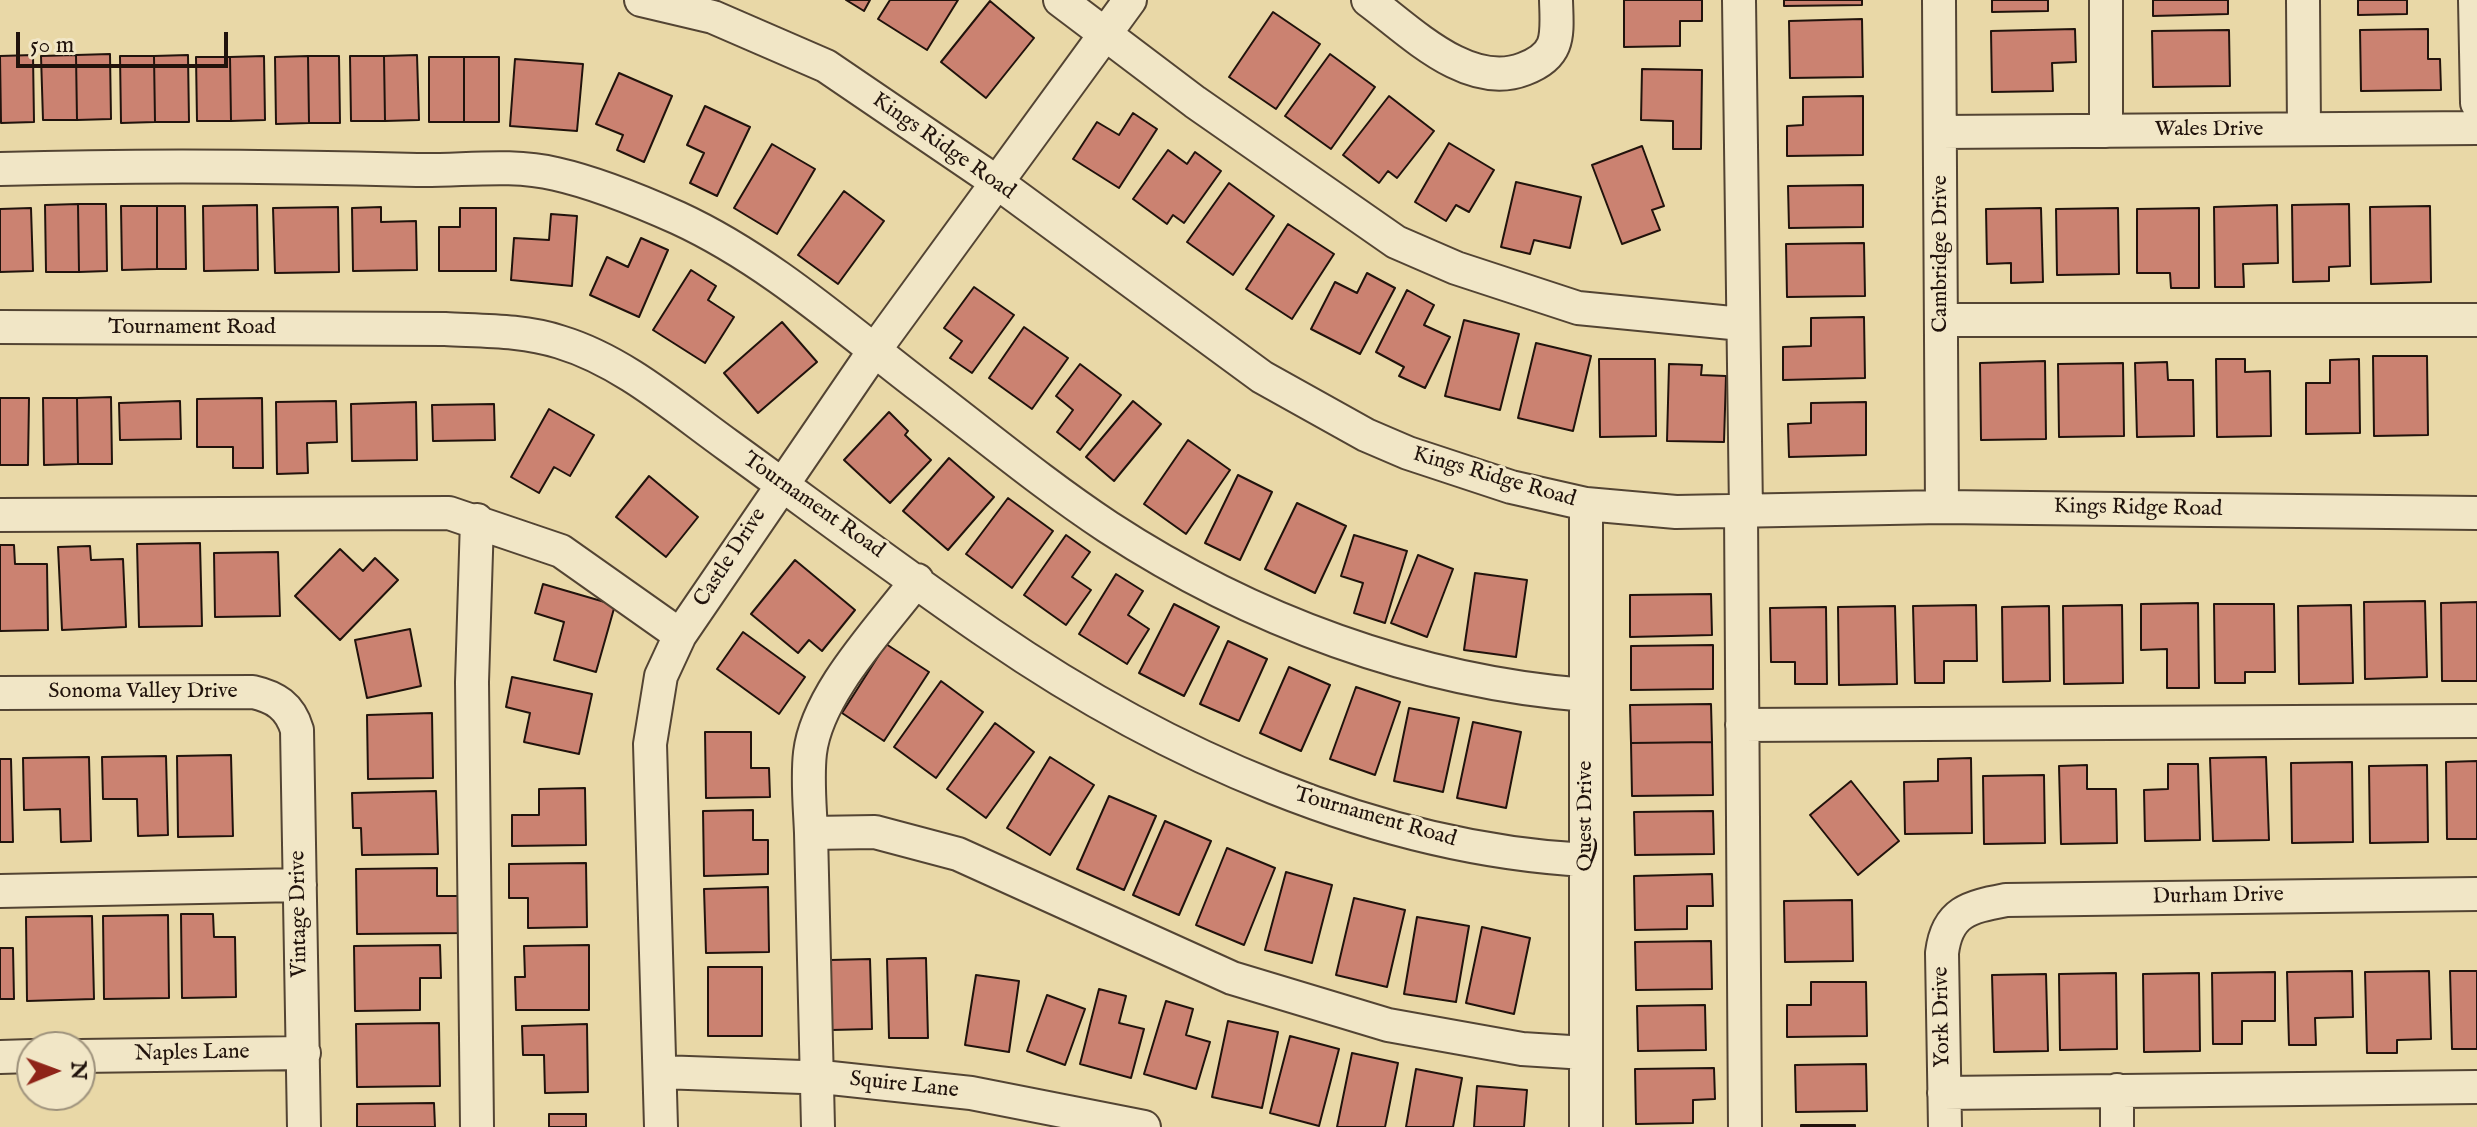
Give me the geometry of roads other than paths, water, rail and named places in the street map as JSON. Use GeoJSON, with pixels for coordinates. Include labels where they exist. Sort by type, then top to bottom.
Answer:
{"type":"FeatureCollection","features":[{"type":"Feature","properties":{"kind":"street","name":"Kings Ridge Road"},"geometry":{"type":"LineString","coordinates":[[641,0],[713,17],[826,66],[995,181],[1204,338],[1304,403],[1408,453],[1511,487],[1586,504],[1676,512],[1942,507],[2477,513]]}},
{"type":"Feature","properties":{"kind":"street"},"geometry":{"type":"LineString","coordinates":[[1060,0],[1195,102],[1396,242],[1456,268],[1578,308],[1665,319],[1742,324]]}},
{"type":"Feature","properties":{"kind":"street","name":"Castle Drive"},"geometry":{"type":"LineString","coordinates":[[661,1127],[650,744],[661,676],[680,635],[781,482],[995,181],[1130,0]]}},
{"type":"Feature","properties":{"kind":"street"},"geometry":{"type":"LineString","coordinates":[[1368,0],[1447,58],[1495,74],[1517,72],[1548,57],[1554,45],[1556,0]]}},
{"type":"Feature","properties":{"kind":"street"},"geometry":{"type":"LineString","coordinates":[[1739,0],[1745,1127]]}},
{"type":"Feature","properties":{"kind":"street","name":"Cambridge Drive"},"geometry":{"type":"LineString","coordinates":[[1939,0],[1942,507]]}},
{"type":"Feature","properties":{"kind":"street"},"geometry":{"type":"LineString","coordinates":[[2106,0],[2106,131]]}},
{"type":"Feature","properties":{"kind":"street"},"geometry":{"type":"LineString","coordinates":[[2303,0],[2304,129]]}},
{"type":"Feature","properties":{"kind":"street"},"geometry":{"type":"LineString","coordinates":[[2475,0],[2477,103]]}},
{"type":"Feature","properties":{"kind":"street","name":"Wales Drive"},"geometry":{"type":"LineString","coordinates":[[1941,132],[2477,128]]}},
{"type":"Feature","properties":{"kind":"street"},"geometry":{"type":"LineString","coordinates":[[0,169],[321,167],[514,169],[555,173],[679,218],[751,260],[1107,527],[1210,588],[1322,637],[1430,668],[1525,690],[1586,695]]}},
{"type":"Feature","properties":{"kind":"street"},"geometry":{"type":"LineString","coordinates":[[1942,320],[2477,320]]}},
{"type":"Feature","properties":{"kind":"street","name":"Tournament Road"},"geometry":{"type":"LineString","coordinates":[[0,327],[445,329],[503,332],[558,341],[627,372],[1071,687],[1277,789],[1415,833],[1511,854],[1586,860]]}},
{"type":"Feature","properties":{"kind":"street","name":"Quest Drive"},"geometry":{"type":"LineString","coordinates":[[1586,504],[1586,1127]]}},
{"type":"Feature","properties":{"kind":"street"},"geometry":{"type":"LineString","coordinates":[[0,515],[449,513],[561,551],[680,635]]}},
{"type":"Feature","properties":{"kind":"street"},"geometry":{"type":"LineString","coordinates":[[477,520],[472,682],[477,1127]]}},
{"type":"Feature","properties":{"kind":"street"},"geometry":{"type":"LineString","coordinates":[[818,1127],[810,753],[816,723],[830,697],[917,580]]}},
{"type":"Feature","properties":{"kind":"street","name":"Sonoma Valley Drive"},"geometry":{"type":"LineString","coordinates":[[0,693],[253,692],[276,698],[282,705]]}},
{"type":"Feature","properties":{"kind":"street","name":"Vintage Drive"},"geometry":{"type":"LineString","coordinates":[[282,705],[294,719],[297,730],[304,1127]]}},
{"type":"Feature","properties":{"kind":"street"},"geometry":{"type":"LineString","coordinates":[[1742,725],[2477,721]]}},
{"type":"Feature","properties":{"kind":"street"},"geometry":{"type":"LineString","coordinates":[[811,833],[875,832],[958,854],[1232,978],[1388,1025],[1522,1049],[1586,1053]]}},
{"type":"Feature","properties":{"kind":"street"},"geometry":{"type":"LineString","coordinates":[[0,891],[300,885]]}},
{"type":"Feature","properties":{"kind":"street","name":"Durham Drive"},"geometry":{"type":"LineString","coordinates":[[1961,913],[1968,908],[2006,900],[2477,894]]}},
{"type":"Feature","properties":{"kind":"street","name":"York Drive"},"geometry":{"type":"LineString","coordinates":[[1945,1127],[1943,939],[1961,913]]}},
{"type":"Feature","properties":{"kind":"street","name":"Naples Lane"},"geometry":{"type":"LineString","coordinates":[[96,1056],[304,1053]]}},
{"type":"Feature","properties":{"kind":"street","name":"Squire Lane"},"geometry":{"type":"LineString","coordinates":[[660,1072],[819,1078],[971,1093],[1144,1127]]}},
{"type":"Feature","properties":{"kind":"street"},"geometry":{"type":"LineString","coordinates":[[1944,1093],[2477,1087]]}},
{"type":"Feature","properties":{"kind":"street"},"geometry":{"type":"LineString","coordinates":[[2117,1090],[2117,1127]]}}]}
